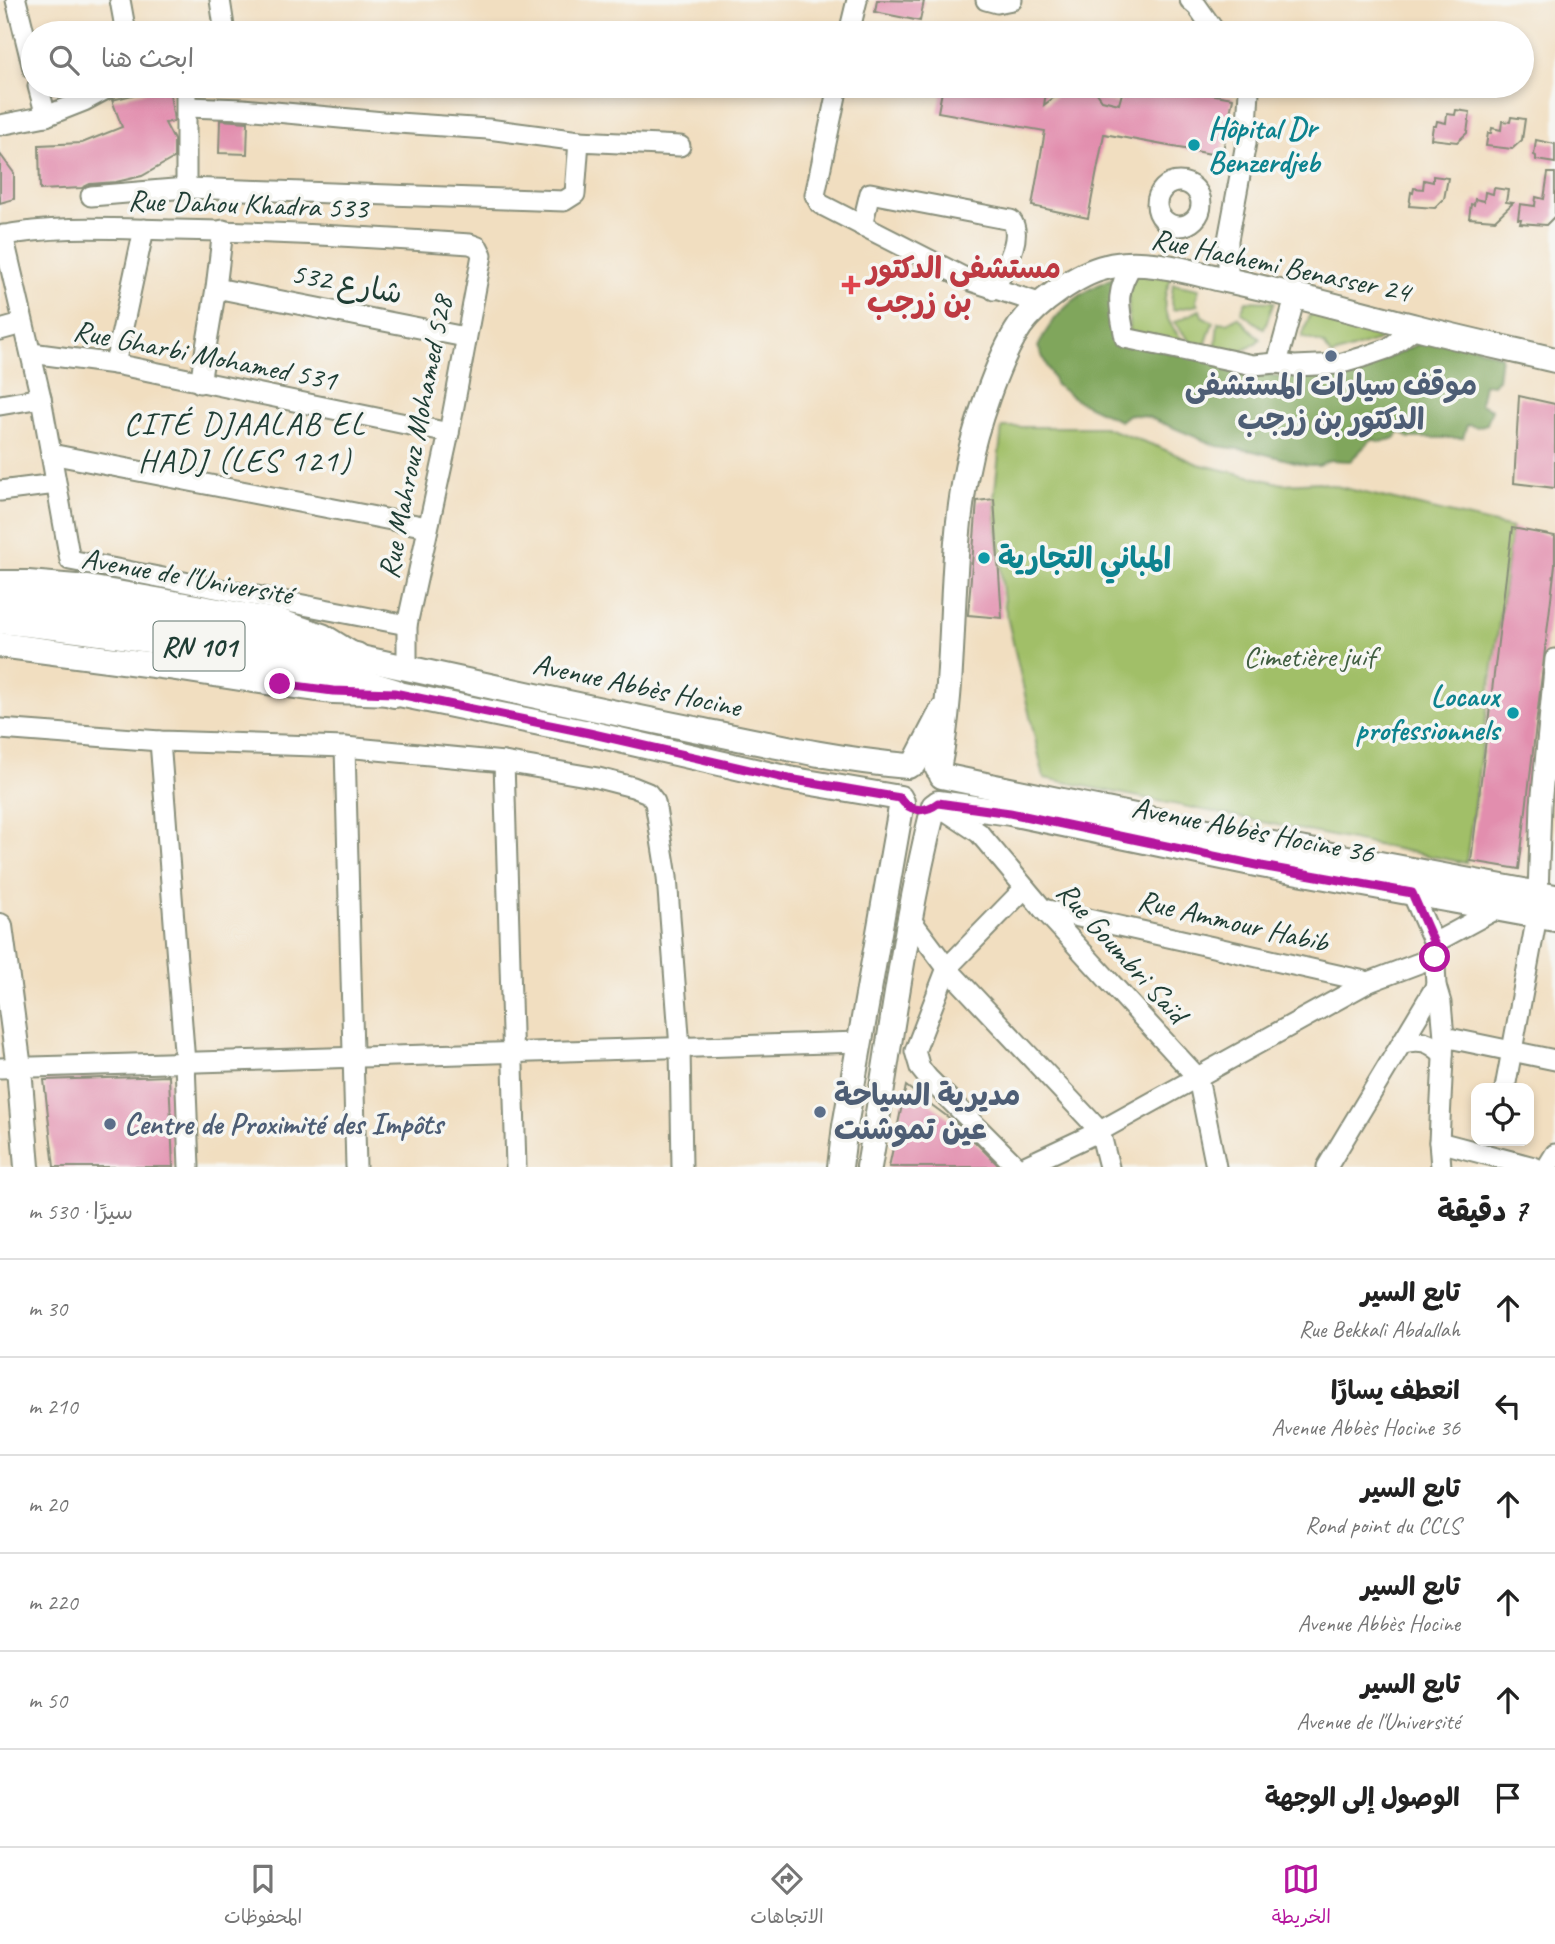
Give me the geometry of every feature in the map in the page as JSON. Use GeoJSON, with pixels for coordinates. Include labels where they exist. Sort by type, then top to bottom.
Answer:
{"type":"FeatureCollection","features":[{"type":"Feature","properties":{"kind":"highway","name":"RN 101"},"geometry":{"type":"LineString","coordinates":[[0,598],[115,610],[356,657]]}},
{"type":"Feature","properties":{"kind":"highway","name":"RN 101"},"geometry":{"type":"LineString","coordinates":[[0,619],[172,641],[329,673],[394,693]]}},
{"type":"Feature","properties":{"kind":"main road","name":"Rue Hachemi Benasser 24"},"geometry":{"type":"LineString","coordinates":[[926,768],[945,732],[954,574],[967,469],[990,393],[1006,352],[1021,324],[1042,304],[1078,278],[1107,266],[1161,266],[1296,294],[1416,327],[1555,360]]}},
{"type":"Feature","properties":{"kind":"main road","name":"Avenue de l'Université"},"geometry":{"type":"LineString","coordinates":[[0,583],[88,588],[281,622],[322,636],[356,657]]}},
{"type":"Feature","properties":{"kind":"main road"},"geometry":{"type":"LineString","coordinates":[[0,645],[333,691],[394,693]]}},
{"type":"Feature","properties":{"kind":"main road","name":"Avenue Abbès Hocine"},"geometry":{"type":"LineString","coordinates":[[356,657],[587,708],[859,762],[926,768]]}},
{"type":"Feature","properties":{"kind":"main road","name":"Avenue Abbès Hocine"},"geometry":{"type":"LineString","coordinates":[[394,693],[589,733],[789,779],[901,800]]}},
{"type":"Feature","properties":{"kind":"main road"},"geometry":{"type":"LineString","coordinates":[[840,1167],[901,800],[896,784],[902,771],[926,768],[944,790],[936,805],[898,984],[869,1167]]}},
{"type":"Feature","properties":{"kind":"main road","name":"Avenue Abbès Hocine 36"},"geometry":{"type":"LineString","coordinates":[[926,768],[1546,907]]}},
{"type":"Feature","properties":{"kind":"main road"},"geometry":{"type":"LineString","coordinates":[[901,800],[918,810],[936,805]]}},
{"type":"Feature","properties":{"kind":"main road","name":"Avenue Abbès Hocine 36"},"geometry":{"type":"LineString","coordinates":[[936,805],[1010,813],[1261,866],[1495,910],[1546,907]]}},
{"type":"Feature","properties":{"kind":"main road"},"geometry":{"type":"LineString","coordinates":[[0,926],[9,1068],[27,1167]]}},
{"type":"Feature","properties":{"kind":"street"},"geometry":{"type":"LineString","coordinates":[[16,0],[21,21]]}},
{"type":"Feature","properties":{"kind":"street"},"geometry":{"type":"LineString","coordinates":[[120,0],[124,21]]}},
{"type":"Feature","properties":{"kind":"street"},"geometry":{"type":"LineString","coordinates":[[220,0],[223,21]]}},
{"type":"Feature","properties":{"kind":"street"},"geometry":{"type":"LineString","coordinates":[[852,21],[857,0]]}},
{"type":"Feature","properties":{"kind":"street"},"geometry":{"type":"LineString","coordinates":[[986,0],[997,3],[1012,0]]}},
{"type":"Feature","properties":{"kind":"street"},"geometry":{"type":"LineString","coordinates":[[1190,0],[1208,21]]}},
{"type":"Feature","properties":{"kind":"street"},"geometry":{"type":"LineString","coordinates":[[41,98],[46,116]]}},
{"type":"Feature","properties":{"kind":"street"},"geometry":{"type":"LineString","coordinates":[[0,125],[46,116],[90,98]]}},
{"type":"Feature","properties":{"kind":"street"},"geometry":{"type":"LineString","coordinates":[[186,188],[187,98]]}},
{"type":"Feature","properties":{"kind":"street"},"geometry":{"type":"LineString","coordinates":[[835,98],[815,195],[820,204],[961,276],[994,290],[1042,304]]}},
{"type":"Feature","properties":{"kind":"street"},"geometry":{"type":"LineString","coordinates":[[1228,280],[1228,240],[1247,143],[1249,98]]}},
{"type":"Feature","properties":{"kind":"street"},"geometry":{"type":"LineString","coordinates":[[187,107],[243,108],[488,129],[579,141],[680,146]]}},
{"type":"Feature","properties":{"kind":"street"},"geometry":{"type":"LineString","coordinates":[[91,196],[186,188],[565,201],[575,194],[579,141]]}},
{"type":"Feature","properties":{"kind":"street"},"geometry":{"type":"LineString","coordinates":[[862,226],[870,193],[1011,220],[1016,226],[1016,235],[994,290]]}},
{"type":"Feature","properties":{"kind":"street"},"geometry":{"type":"LineString","coordinates":[[1202,204],[1235,201]]}},
{"type":"Feature","properties":{"kind":"street","name":"Rue Dahou Khadra 533"},"geometry":{"type":"LineString","coordinates":[[1,235],[40,229],[316,233],[470,244],[482,251],[481,261]]}},
{"type":"Feature","properties":{"kind":"street"},"geometry":{"type":"LineString","coordinates":[[115,364],[144,229]]}},
{"type":"Feature","properties":{"kind":"street"},"geometry":{"type":"LineString","coordinates":[[200,383],[223,230]]}},
{"type":"Feature","properties":{"kind":"street"},"geometry":{"type":"LineString","coordinates":[[1,235],[22,324],[32,353],[70,559],[407,631]]}},
{"type":"Feature","properties":{"kind":"street","name":"Rue Mahrouz Mohamed 528"},"geometry":{"type":"LineString","coordinates":[[407,668],[407,631],[449,433],[481,261]]}},
{"type":"Feature","properties":{"kind":"street"},"geometry":{"type":"LineString","coordinates":[[1133,264],[1122,280],[1119,294],[1125,338],[1253,365],[1278,363],[1295,366],[1339,364],[1388,348],[1416,327]]}},
{"type":"Feature","properties":{"kind":"street","name":"532 شارع"},"geometry":{"type":"LineString","coordinates":[[216,288],[466,337]]}},
{"type":"Feature","properties":{"kind":"street"},"geometry":{"type":"LineString","coordinates":[[1278,363],[1296,294]]}},
{"type":"Feature","properties":{"kind":"street"},"geometry":{"type":"LineString","coordinates":[[0,330],[22,324]]}},
{"type":"Feature","properties":{"kind":"street","name":"Rue Gharbi Mohamed 531"},"geometry":{"type":"LineString","coordinates":[[32,353],[115,364],[449,433]]}},
{"type":"Feature","properties":{"kind":"street"},"geometry":{"type":"LineString","coordinates":[[0,405],[41,398]]}},
{"type":"Feature","properties":{"kind":"street"},"geometry":{"type":"LineString","coordinates":[[51,454],[427,527]]}},
{"type":"Feature","properties":{"kind":"street"},"geometry":{"type":"LineString","coordinates":[[0,491],[56,484]]}},
{"type":"Feature","properties":{"kind":"street"},"geometry":{"type":"LineString","coordinates":[[1506,1083],[1546,907],[1555,659]]}},
{"type":"Feature","properties":{"kind":"street"},"geometry":{"type":"LineString","coordinates":[[0,729],[160,741],[345,747],[504,762],[598,778],[648,793],[655,803],[667,877],[681,1048],[682,1167]]}},
{"type":"Feature","properties":{"kind":"street"},"geometry":{"type":"LineString","coordinates":[[160,741],[185,1063],[189,1167]]}},
{"type":"Feature","properties":{"kind":"street"},"geometry":{"type":"LineString","coordinates":[[345,747],[356,1167]]}},
{"type":"Feature","properties":{"kind":"street"},"geometry":{"type":"LineString","coordinates":[[504,762],[516,1167]]}},
{"type":"Feature","properties":{"kind":"street","name":"Rue Goumbri Saïd"},"geometry":{"type":"LineString","coordinates":[[936,805],[979,834],[1043,909],[1198,1078]]}},
{"type":"Feature","properties":{"kind":"street"},"geometry":{"type":"LineString","coordinates":[[1025,888],[947,968],[915,1051],[920,1068],[928,1078],[1020,1167],[1100,1131],[1369,982],[1435,950],[1495,910]]}},
{"type":"Feature","properties":{"kind":"street"},"geometry":{"type":"LineString","coordinates":[[1412,893],[1435,950],[1436,986],[1441,1003],[1441,1167]]}},
{"type":"Feature","properties":{"kind":"street","name":"Rue Ammour Habib"},"geometry":{"type":"LineString","coordinates":[[1043,909],[1369,982]]}},
{"type":"Feature","properties":{"kind":"street"},"geometry":{"type":"LineString","coordinates":[[911,920],[947,968],[1100,1131],[1108,1167]]}},
{"type":"Feature","properties":{"kind":"street"},"geometry":{"type":"LineString","coordinates":[[1327,1167],[1436,986]]}},
{"type":"Feature","properties":{"kind":"street"},"geometry":{"type":"LineString","coordinates":[[1402,1043],[1418,1040],[1443,1046],[1513,1052],[1555,1059]]}},
{"type":"Feature","properties":{"kind":"street"},"geometry":{"type":"LineString","coordinates":[[9,1068],[860,1042]]}},
{"type":"Feature","properties":{"kind":"street"},"geometry":{"type":"LineString","coordinates":[[890,1047],[915,1051]]}},
{"type":"Feature","properties":{"kind":"street"},"geometry":{"type":"LineString","coordinates":[[1198,1078],[1216,1167]]}},
{"type":"Feature","properties":{"kind":"street"},"geometry":{"type":"LineString","coordinates":[[1439,1142],[1493,1148],[1534,1167]]}},
{"type":"Feature","properties":{"kind":"street"},"geometry":{"type":"LineString","coordinates":[[1547,1167],[1555,1154]]}},
{"type":"Feature","properties":{"kind":"green space"},"geometry":{"type":"Polygon","coordinates":[[[1122,274],[1122,342],[1281,377],[1322,376],[1362,368],[1437,334],[1501,356],[1498,379],[1493,385],[1484,384],[1480,404],[1492,409],[1487,424],[1477,427],[1467,425],[1463,438],[1409,438],[1400,432],[1395,438],[1381,442],[1372,439],[1350,461],[1329,460],[1319,465],[1307,465],[1253,451],[1217,446],[1148,417],[1129,414],[1120,421],[1080,402],[1056,385],[1038,347],[1053,321],[1072,302],[1095,286],[1122,274]]]}},
{"type":"Feature","properties":{"kind":"green space"},"geometry":{"type":"Polygon","coordinates":[[[1134,274],[1173,275],[1165,296],[1166,314],[1174,330],[1189,348],[1129,333],[1128,280],[1134,274]]]}},
{"type":"Feature","properties":{"kind":"green space"},"geometry":{"type":"Polygon","coordinates":[[[1173,284],[1199,289],[1196,300],[1198,305],[1173,310],[1173,284]]]}},
{"type":"Feature","properties":{"kind":"green space"},"geometry":{"type":"Polygon","coordinates":[[[1246,301],[1274,302],[1264,329],[1241,312],[1246,301]]]}},
{"type":"Feature","properties":{"kind":"green space"},"geometry":{"type":"Polygon","coordinates":[[[1313,306],[1330,311],[1333,318],[1392,333],[1331,356],[1324,344],[1302,337],[1313,306]]]}},
{"type":"Feature","properties":{"kind":"green space"},"geometry":{"type":"Polygon","coordinates":[[[1200,310],[1202,316],[1213,322],[1204,349],[1193,345],[1174,322],[1200,310]]]}},
{"type":"Feature","properties":{"kind":"green space"},"geometry":{"type":"Polygon","coordinates":[[[1238,317],[1260,339],[1245,349],[1215,353],[1218,322],[1227,323],[1238,317]]]}},
{"type":"Feature","properties":{"kind":"green space","name":"Cimetière juif"},"geometry":{"type":"Polygon","coordinates":[[[1002,427],[1104,427],[1198,464],[1283,484],[1319,482],[1512,528],[1466,863],[1044,778],[1004,603],[994,499],[1002,427]]]}},
{"type":"Feature","properties":{"kind":"building"},"geometry":{"type":"Polygon","coordinates":[[[877,0],[924,1],[920,21],[875,12],[877,0]]]}},
{"type":"Feature","properties":{"kind":"building"},"geometry":{"type":"Polygon","coordinates":[[[171,98],[174,121],[165,123],[174,140],[174,158],[142,176],[90,184],[82,188],[40,190],[39,145],[82,143],[122,127],[112,100],[171,98]]]}},
{"type":"Feature","properties":{"kind":"building","name":"Hôpital Dr Benzerdjeb"},"geometry":{"type":"Polygon","coordinates":[[[941,98],[1045,98],[1044,105],[1053,98],[1101,98],[1119,104],[1121,98],[1233,98],[1222,156],[1104,134],[1088,218],[1032,206],[1045,131],[938,112],[941,98]]]}},
{"type":"Feature","properties":{"kind":"building"},"geometry":{"type":"Polygon","coordinates":[[[1456,110],[1470,112],[1467,133],[1457,142],[1431,139],[1433,126],[1436,126],[1437,121],[1446,123],[1447,114],[1455,115],[1456,110]]]}},
{"type":"Feature","properties":{"kind":"building"},"geometry":{"type":"Polygon","coordinates":[[[1511,117],[1525,119],[1522,140],[1512,149],[1486,146],[1488,133],[1491,133],[1492,128],[1501,130],[1502,121],[1510,122],[1511,117]]]}},
{"type":"Feature","properties":{"kind":"building"},"geometry":{"type":"Polygon","coordinates":[[[220,120],[248,122],[247,154],[219,153],[220,120]]]}},
{"type":"Feature","properties":{"kind":"building"},"geometry":{"type":"Polygon","coordinates":[[[1536,140],[1555,144],[1555,163],[1536,160],[1536,140]]]}},
{"type":"Feature","properties":{"kind":"building"},"geometry":{"type":"Polygon","coordinates":[[[0,154],[14,173],[14,199],[0,203],[0,154]]]}},
{"type":"Feature","properties":{"kind":"building"},"geometry":{"type":"Polygon","coordinates":[[[1548,173],[1555,173],[1555,216],[1546,225],[1520,223],[1520,204],[1535,206],[1536,197],[1544,199],[1548,173]]]}},
{"type":"Feature","properties":{"kind":"building"},"geometry":{"type":"Polygon","coordinates":[[[1433,176],[1448,178],[1444,199],[1435,208],[1409,206],[1414,188],[1423,189],[1424,180],[1433,182],[1433,176]]]}},
{"type":"Feature","properties":{"kind":"building"},"geometry":{"type":"Polygon","coordinates":[[[1494,188],[1508,190],[1506,202],[1513,203],[1495,220],[1469,218],[1471,204],[1474,205],[1475,199],[1484,201],[1485,192],[1493,194],[1494,188]]]}},
{"type":"Feature","properties":{"kind":"building"},"geometry":{"type":"Polygon","coordinates":[[[1519,396],[1555,404],[1555,488],[1514,483],[1519,396]]]}},
{"type":"Feature","properties":{"kind":"building","name":"المباني التجارية"},"geometry":{"type":"Polygon","coordinates":[[[994,499],[1002,618],[968,615],[977,501],[994,499]]]}},
{"type":"Feature","properties":{"kind":"building","name":"Locaux professionnels"},"geometry":{"type":"Polygon","coordinates":[[[1512,528],[1555,536],[1555,565],[1519,869],[1471,861],[1512,528]]]}},
{"type":"Feature","properties":{"kind":"building","name":"Centre de Proximité des Impôts"},"geometry":{"type":"Polygon","coordinates":[[[169,1076],[173,1167],[54,1167],[44,1080],[169,1076]]]}},
{"type":"Feature","properties":{"kind":"building"},"geometry":{"type":"Polygon","coordinates":[[[906,1086],[956,1123],[1000,1167],[889,1167],[906,1086]]]}},
{"type":"Feature","properties":{"kind":"place","name":"Hôpital Dr Benzerdjeb"},"geometry":{"type":"Point","coordinates":[1194,145]}},
{"type":"Feature","properties":{"kind":"place","name":"مستشفى الدكتور بن زرجب"},"geometry":{"type":"Point","coordinates":[851,285]}},
{"type":"Feature","properties":{"kind":"place","name":"موقف سيارات المستشفى الدكتور بن زرجب"},"geometry":{"type":"Point","coordinates":[1331,356]}},
{"type":"Feature","properties":{"kind":"place","name":"المباني التجارية"},"geometry":{"type":"Point","coordinates":[984,558]}},
{"type":"Feature","properties":{"kind":"place","name":"Locaux professionnels"},"geometry":{"type":"Point","coordinates":[1513,713]}},
{"type":"Feature","properties":{"kind":"place","name":"مديرية السياحة عين تموشنت"},"geometry":{"type":"Point","coordinates":[820,1112]}},
{"type":"Feature","properties":{"kind":"place","name":"Centre de Proximité des Impôts"},"geometry":{"type":"Point","coordinates":[110,1124]}},
{"type":"Feature","properties":{"kind":"district","name":"CITÉ DJAALAB EL HADJ (LES 121)"},"geometry":{"type":"Point","coordinates":[245,442]}},
{"type":"Feature","properties":{"kind":"route"},"geometry":{"type":"LineString","coordinates":[[280,684],[333,691],[394,693],[589,733],[789,779],[900,798],[912,809],[929,809],[938,803],[1010,813],[1261,866],[1412,893],[1434,943],[1435,957]]}}]}
